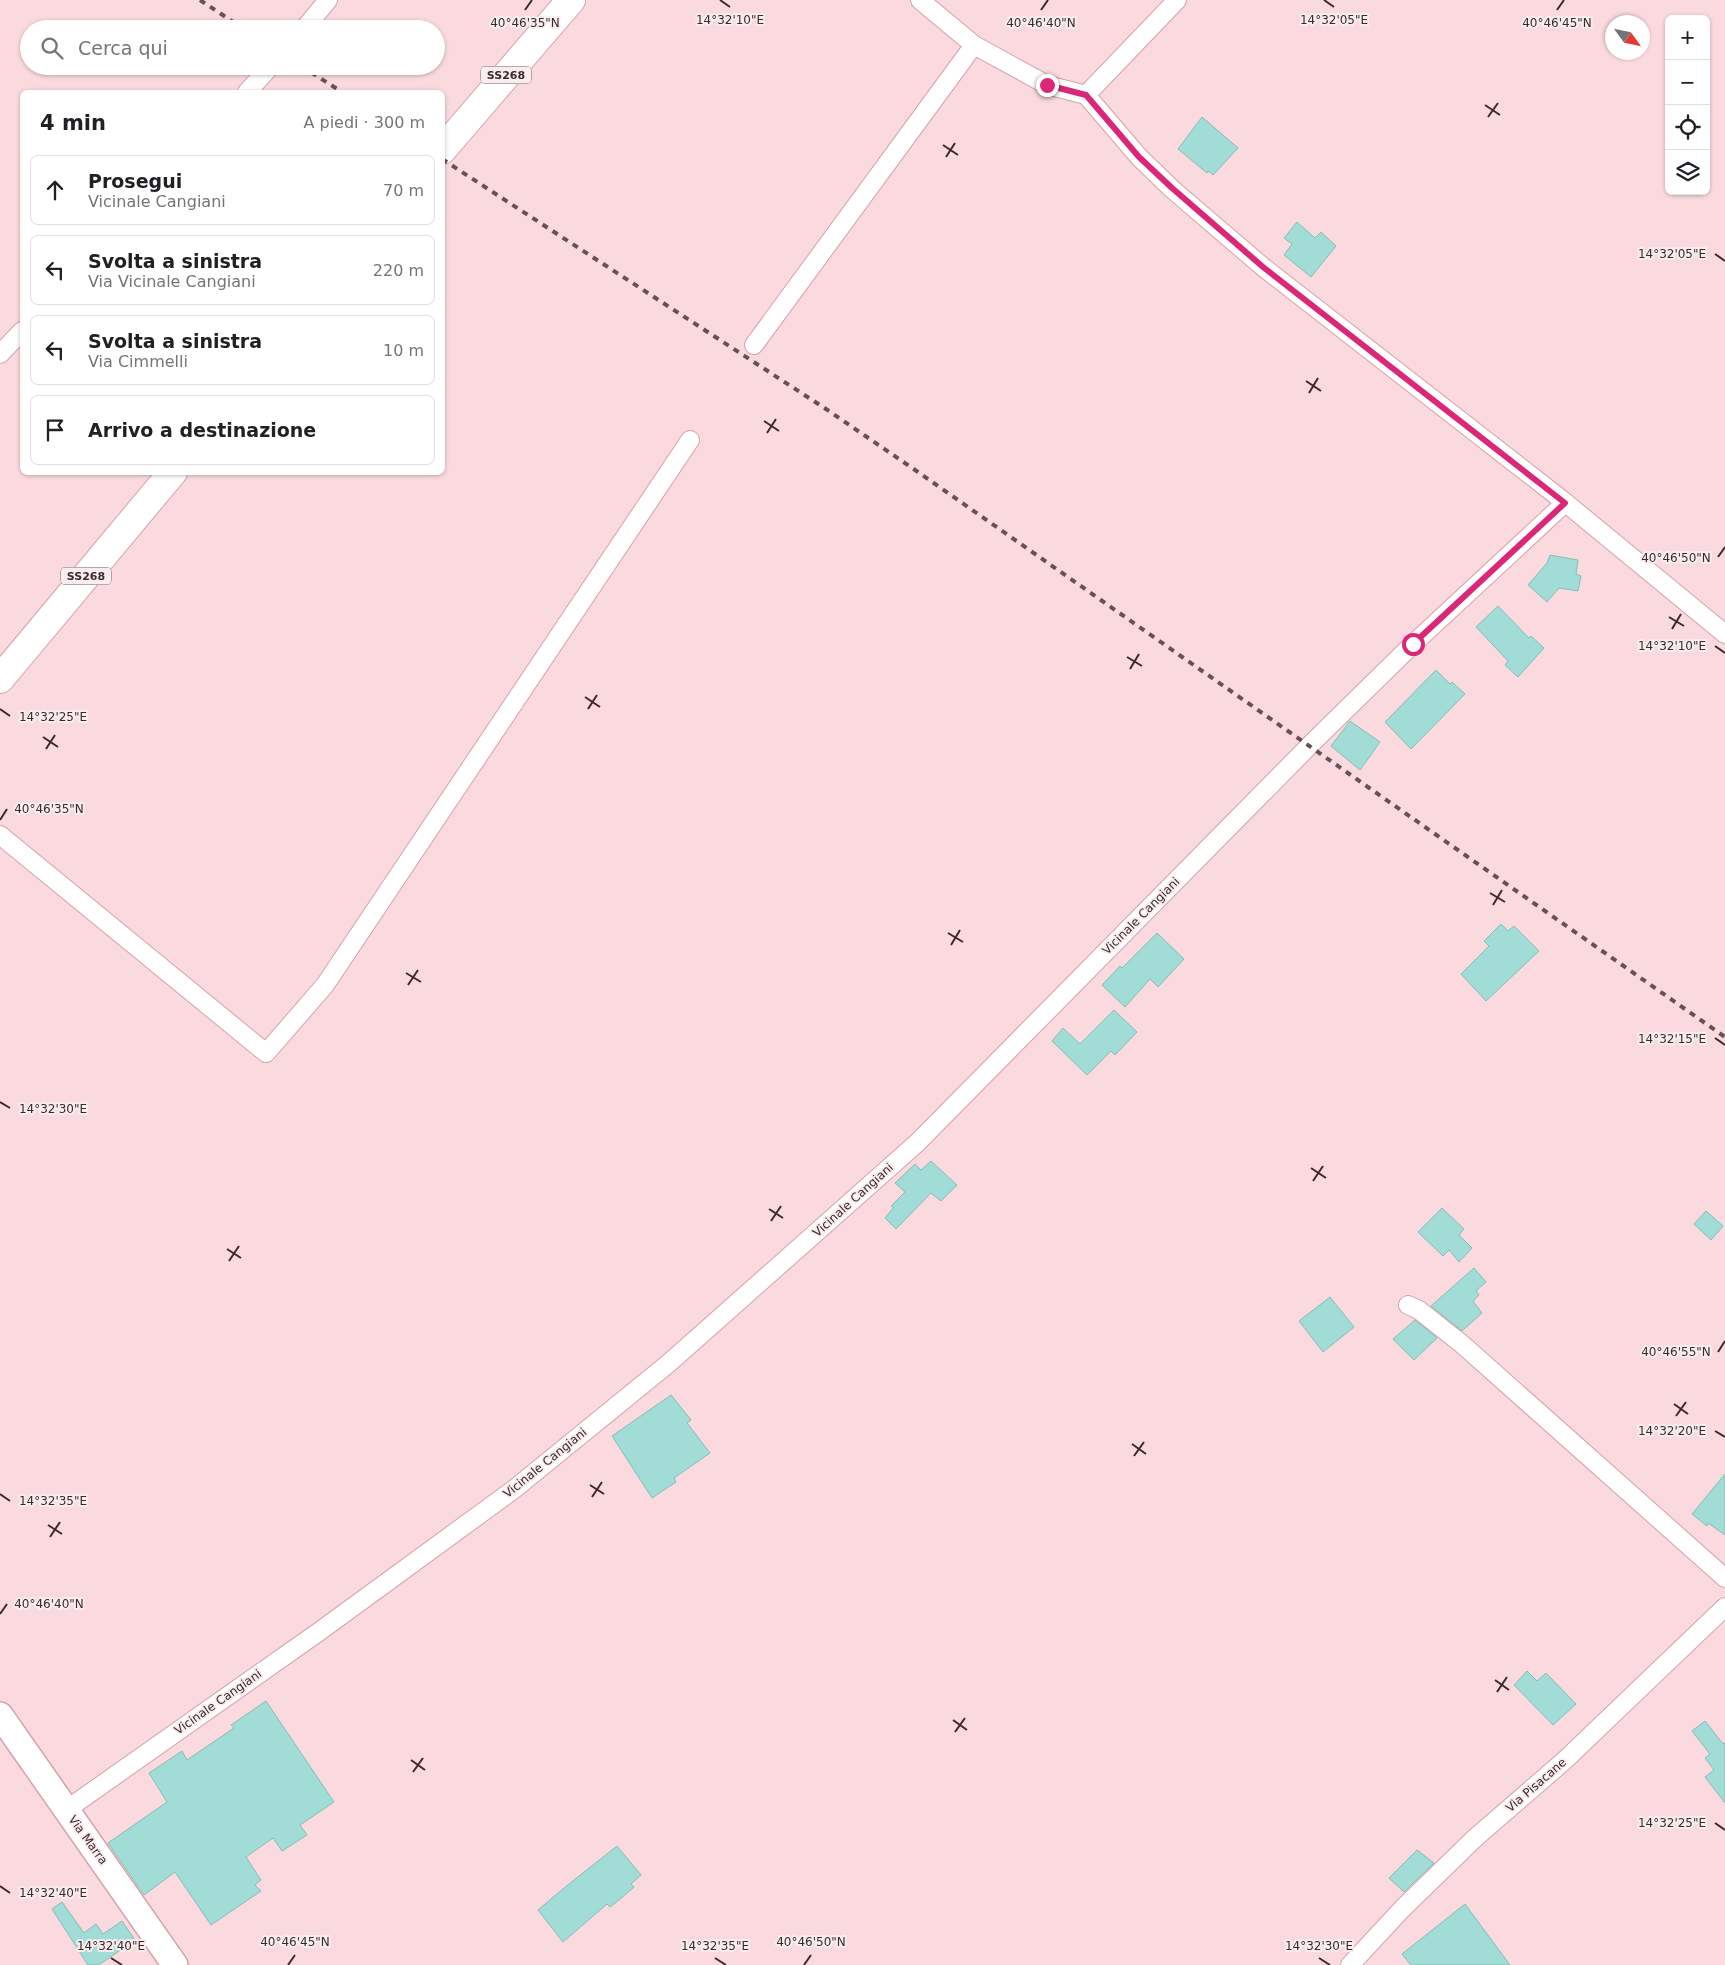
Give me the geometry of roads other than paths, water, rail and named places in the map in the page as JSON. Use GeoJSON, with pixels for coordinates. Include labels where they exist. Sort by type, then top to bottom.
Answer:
{"type":"FeatureCollection","features":[{"type":"Feature","properties":{"kind":"highway","name":"SS268"},"geometry":{"type":"LineString","coordinates":[[445,147],[571,0]]}},
{"type":"Feature","properties":{"kind":"highway","name":"SS268"},"geometry":{"type":"LineString","coordinates":[[0,679],[170,475]]}},
{"type":"Feature","properties":{"kind":"main road","name":"Via Marra"},"geometry":{"type":"LineString","coordinates":[[0,1715],[175,1965]]}},
{"type":"Feature","properties":{"kind":"street"},"geometry":{"type":"LineString","coordinates":[[311,20],[328,0]]}},
{"type":"Feature","properties":{"kind":"street"},"geometry":{"type":"LineString","coordinates":[[920,0],[974,45],[1047,85],[1086,95],[1139,157],[1256,261],[1565,503],[1725,634]]}},
{"type":"Feature","properties":{"kind":"street"},"geometry":{"type":"LineString","coordinates":[[1086,95],[1177,0]]}},
{"type":"Feature","properties":{"kind":"street"},"geometry":{"type":"LineString","coordinates":[[754,346],[974,45]]}},
{"type":"Feature","properties":{"kind":"street"},"geometry":{"type":"LineString","coordinates":[[249,90],[263,75]]}},
{"type":"Feature","properties":{"kind":"street"},"geometry":{"type":"LineString","coordinates":[[0,354],[20,333]]}},
{"type":"Feature","properties":{"kind":"street"},"geometry":{"type":"LineString","coordinates":[[0,835],[266,1053],[325,984],[690,440]]}},
{"type":"Feature","properties":{"kind":"street","name":"Vicinale Cangiani"},"geometry":{"type":"LineString","coordinates":[[66,1810],[505,1496],[669,1364],[917,1143],[1316,739],[1413,644],[1565,503]]}},
{"type":"Feature","properties":{"kind":"street"},"geometry":{"type":"LineString","coordinates":[[1408,1305],[1419,1310],[1463,1345],[1725,1578]]}},
{"type":"Feature","properties":{"kind":"street","name":"Via Pisacane"},"geometry":{"type":"LineString","coordinates":[[1350,1965],[1402,1909],[1475,1838],[1564,1760],[1725,1607]]}},
{"type":"Feature","properties":{"kind":"railway"},"geometry":{"type":"LineString","coordinates":[[200,0],[230,20]]}},
{"type":"Feature","properties":{"kind":"railway"},"geometry":{"type":"LineString","coordinates":[[315,75],[339,90]]}},
{"type":"Feature","properties":{"kind":"railway"},"geometry":{"type":"LineString","coordinates":[[445,161],[826,409],[1725,1037]]}}]}
